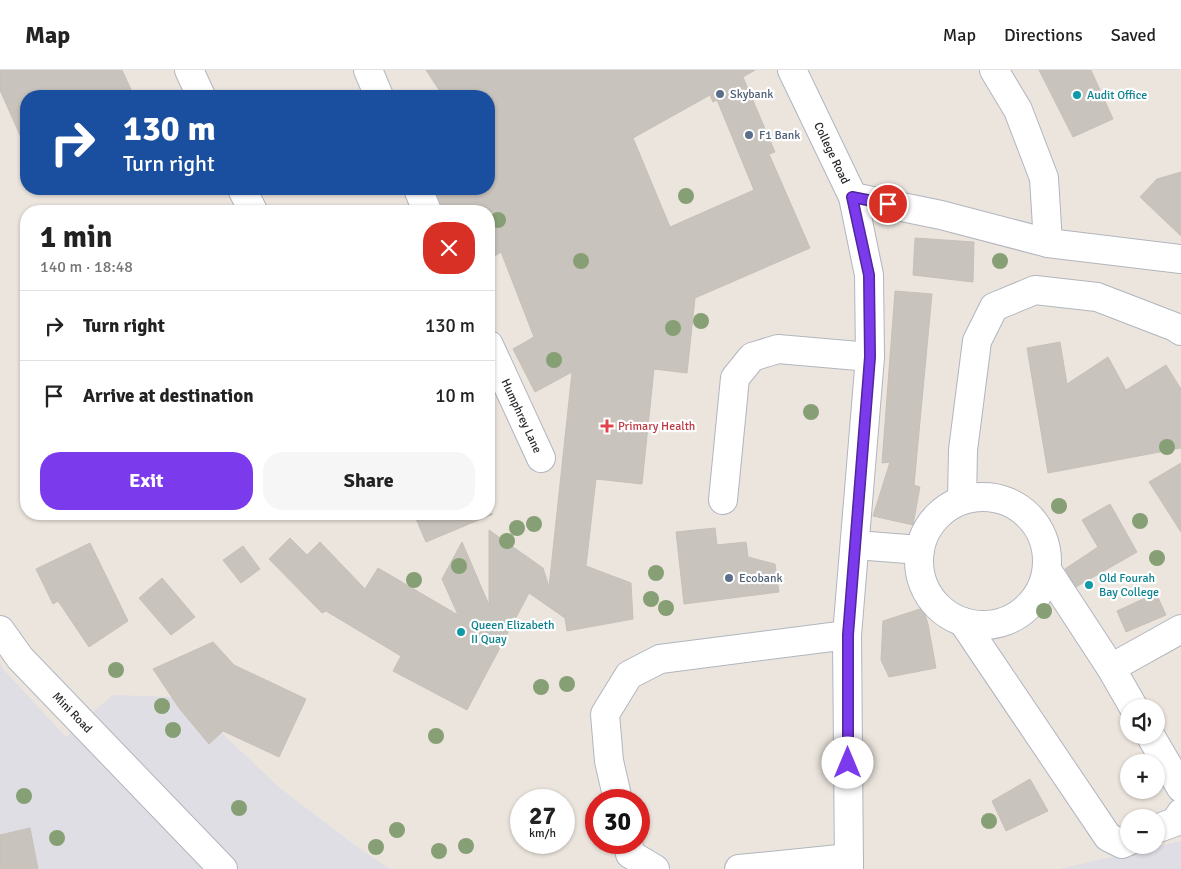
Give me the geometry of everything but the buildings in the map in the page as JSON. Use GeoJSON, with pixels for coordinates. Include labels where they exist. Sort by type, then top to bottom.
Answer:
{"type":"FeatureCollection","features":[{"type":"Feature","properties":{"kind":"street"},"geometry":{"type":"LineString","coordinates":[[189,70],[198,90]]}},
{"type":"Feature","properties":{"kind":"street"},"geometry":{"type":"LineString","coordinates":[[368,70],[376,90]]}},
{"type":"Feature","properties":{"kind":"street","name":"College Road"},"geometry":{"type":"LineString","coordinates":[[792,70],[852,197],[869,275],[870,357],[848,635],[849,864]]}},
{"type":"Feature","properties":{"kind":"street"},"geometry":{"type":"LineString","coordinates":[[994,70],[1018,110],[1044,178],[1048,243]]}},
{"type":"Feature","properties":{"kind":"street"},"geometry":{"type":"LineString","coordinates":[[852,197],[941,215],[1048,243],[1181,259]]}},
{"type":"Feature","properties":{"kind":"street"},"geometry":{"type":"LineString","coordinates":[[962,500],[963,450],[977,342],[994,307],[1035,290],[1097,297],[1181,331]]}},
{"type":"Feature","properties":{"kind":"street"},"geometry":{"type":"LineString","coordinates":[[723,500],[736,378],[752,357],[778,349],[870,357]]}},
{"type":"Feature","properties":{"kind":"street","name":"Humphrey Lane"},"geometry":{"type":"LineString","coordinates":[[495,358],[541,458]]}},
{"type":"Feature","properties":{"kind":"street"},"geometry":{"type":"LineString","coordinates":[[984,496],[1005,500],[1024,511],[1038,528],[1046,548],[1047,570],[1037,596],[1017,616],[991,625],[963,622],[947,614],[934,602],[924,586],[920,568],[920,550],[928,529],[942,512],[962,500],[984,496]]}},
{"type":"Feature","properties":{"kind":"street"},"geometry":{"type":"LineString","coordinates":[[856,545],[920,550]]}},
{"type":"Feature","properties":{"kind":"street"},"geometry":{"type":"LineString","coordinates":[[1047,570],[1111,668],[1129,699]]}},
{"type":"Feature","properties":{"kind":"street"},"geometry":{"type":"LineString","coordinates":[[963,622],[1108,837],[1120,843]]}},
{"type":"Feature","properties":{"kind":"street"},"geometry":{"type":"LineString","coordinates":[[1111,668],[1181,629]]}},
{"type":"Feature","properties":{"kind":"street","name":"Mini Road"},"geometry":{"type":"LineString","coordinates":[[0,630],[20,658],[223,869]]}},
{"type":"Feature","properties":{"kind":"street"},"geometry":{"type":"LineString","coordinates":[[615,789],[609,761],[605,714],[629,675],[660,659],[848,635]]}},
{"type":"Feature","properties":{"kind":"street"},"geometry":{"type":"LineString","coordinates":[[1155,744],[1181,788]]}},
{"type":"Feature","properties":{"kind":"street"},"geometry":{"type":"LineString","coordinates":[[1165,826],[1174,822],[1181,813]]}},
{"type":"Feature","properties":{"kind":"street"},"geometry":{"type":"LineString","coordinates":[[630,854],[655,869]]}},
{"type":"Feature","properties":{"kind":"street"},"geometry":{"type":"LineString","coordinates":[[739,869],[849,864]]}},
{"type":"Feature","properties":{"kind":"shaded area"},"geometry":{"type":"Polygon","coordinates":[[[0,663],[4,670],[66,737],[113,695],[173,697],[188,701],[280,788],[356,846],[390,869],[0,869],[0,663]]]}},
{"type":"Feature","properties":{"kind":"shaded area"},"geometry":{"type":"Polygon","coordinates":[[[1181,841],[1181,869],[1059,869],[1124,854],[1165,854],[1165,845],[1181,841]]]}},
{"type":"Feature","properties":{"kind":"place","name":"Skybank"},"geometry":{"type":"Point","coordinates":[720,94]}},
{"type":"Feature","properties":{"kind":"place","name":"Audit Office"},"geometry":{"type":"Point","coordinates":[1077,95]}},
{"type":"Feature","properties":{"kind":"place","name":"F1 Bank"},"geometry":{"type":"Point","coordinates":[749,135]}},
{"type":"Feature","properties":{"kind":"place","name":"Primary Health"},"geometry":{"type":"Point","coordinates":[607,426]}},
{"type":"Feature","properties":{"kind":"place","name":"Ecobank"},"geometry":{"type":"Point","coordinates":[729,578]}},
{"type":"Feature","properties":{"kind":"place","name":"Old Fourah Bay College"},"geometry":{"type":"Point","coordinates":[1089,585]}},
{"type":"Feature","properties":{"kind":"place","name":"Queen Elizabeth II Quay"},"geometry":{"type":"Point","coordinates":[461,632]}},
{"type":"Feature","properties":{"kind":"route"},"geometry":{"type":"LineString","coordinates":[[848,763],[848,635],[870,357],[869,275],[852,197],[888,204]]}}]}
